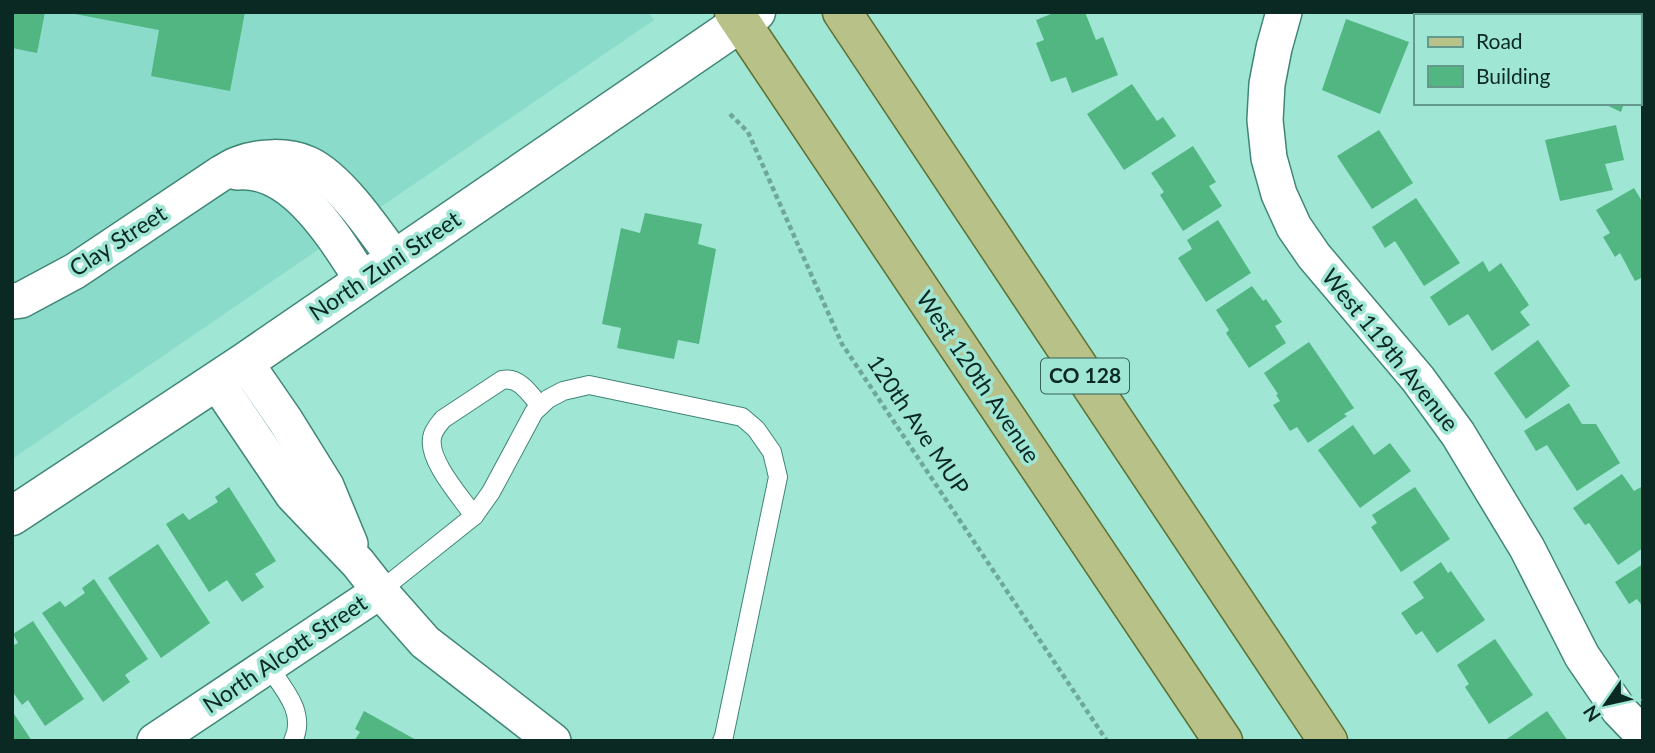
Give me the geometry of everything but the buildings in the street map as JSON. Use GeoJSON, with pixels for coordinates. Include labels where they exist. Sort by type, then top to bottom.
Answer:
{"type":"FeatureCollection","features":[{"type":"Feature","properties":{"kind":"main road","name":"CO 128"},"geometry":{"type":"LineString","coordinates":[[842,12],[1328,741]]}},
{"type":"Feature","properties":{"kind":"main road","name":"West 120th Avenue"},"geometry":{"type":"LineString","coordinates":[[744,16],[1223,741]]}},
{"type":"Feature","properties":{"kind":"street","name":"West 119th Avenue"},"geometry":{"type":"LineString","coordinates":[[1284,12],[1267,84],[1265,120],[1269,158],[1279,194],[1294,227],[1314,256],[1418,379],[1458,434],[1527,548],[1582,656],[1619,710],[1643,735]]}},
{"type":"Feature","properties":{"kind":"street","name":"North Zuni Street"},"geometry":{"type":"LineString","coordinates":[[12,516],[363,281],[744,16]]}},
{"type":"Feature","properties":{"kind":"street","name":"Clay Street"},"geometry":{"type":"LineString","coordinates":[[12,302],[21,300],[75,271],[220,174],[254,159],[281,158],[308,164],[327,177],[372,226],[395,259]]}},
{"type":"Feature","properties":{"kind":"street"},"geometry":{"type":"LineString","coordinates":[[220,174],[244,172],[266,175],[283,183],[325,223],[363,281]]}},
{"type":"Feature","properties":{"kind":"street"},"geometry":{"type":"LineString","coordinates":[[231,371],[293,495],[358,564],[425,642],[552,741]]}},
{"type":"Feature","properties":{"kind":"street","name":"North Alcott Street"},"geometry":{"type":"LineString","coordinates":[[166,738],[380,591]]}},
{"type":"Feature","properties":{"kind":"lane"},"geometry":{"type":"LineString","coordinates":[[474,516],[438,464],[432,436],[437,426],[443,419],[492,386],[509,378],[524,388],[540,406]]}},
{"type":"Feature","properties":{"kind":"lane"},"geometry":{"type":"LineString","coordinates":[[380,591],[474,516],[491,492],[534,412],[548,399],[563,391],[589,385],[741,417],[756,429],[772,452],[778,477],[722,741]]}},
{"type":"Feature","properties":{"kind":"lane"},"geometry":{"type":"LineString","coordinates":[[268,666],[297,712],[297,732],[293,741]]}},
{"type":"Feature","properties":{"kind":"path","name":"120th Ave MUP"},"geometry":{"type":"LineString","coordinates":[[730,114],[748,132],[842,344],[1107,741]]}},
{"type":"Feature","properties":{"kind":"shaded area"},"geometry":{"type":"Polygon","coordinates":[[[12,12],[649,12],[654,20],[12,459],[12,12]]]}}]}
